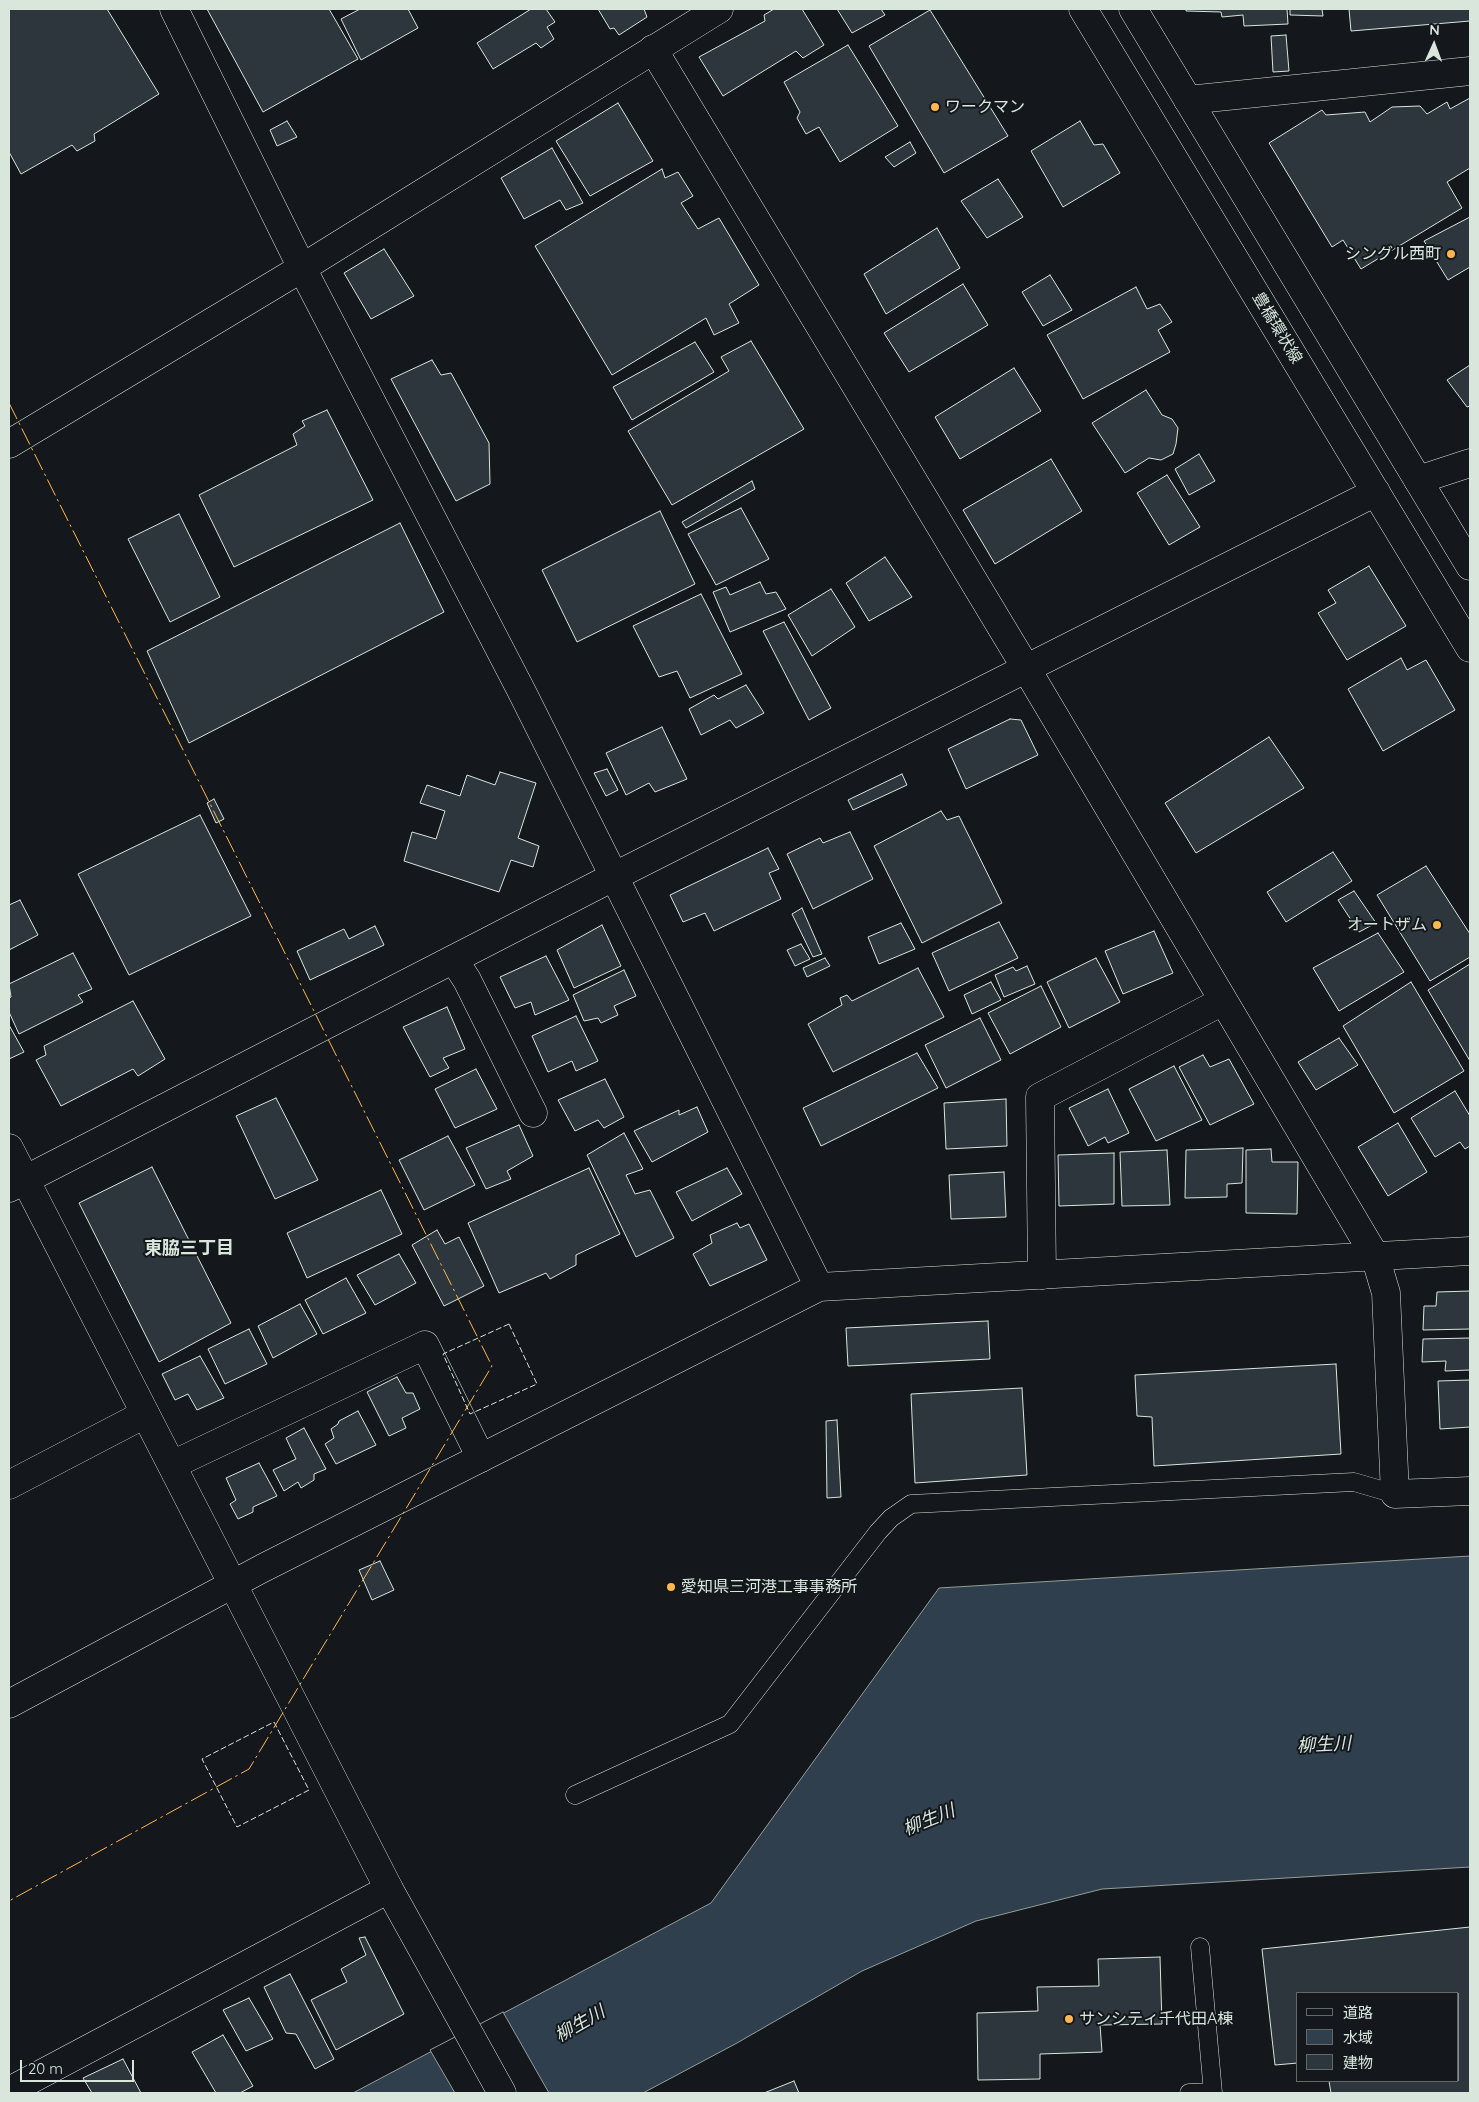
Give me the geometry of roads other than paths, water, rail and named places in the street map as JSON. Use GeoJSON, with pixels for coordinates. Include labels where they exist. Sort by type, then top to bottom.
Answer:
{"type":"FeatureCollection","features":[{"type":"Feature","properties":{"kind":"street"},"geometry":{"type":"LineString","coordinates":[[174,9],[302,268],[513,674],[615,876],[819,1287]]}},
{"type":"Feature","properties":{"kind":"street"},"geometry":{"type":"LineString","coordinates":[[9,444],[302,268],[719,9]]}},
{"type":"Feature","properties":{"kind":"street","name":"豊橋環状線"},"geometry":{"type":"LineString","coordinates":[[1083,9],[1470,648]]}},
{"type":"Feature","properties":{"kind":"street"},"geometry":{"type":"LineString","coordinates":[[1133,9],[1470,566]]}},
{"type":"Feature","properties":{"kind":"street"},"geometry":{"type":"LineString","coordinates":[[653,49],[1026,668],[1375,1256],[1386,1293],[1395,1494],[1470,1490]]}},
{"type":"Feature","properties":{"kind":"street"},"geometry":{"type":"LineString","coordinates":[[1188,100],[1470,71]]}},
{"type":"Feature","properties":{"kind":"street"},"geometry":{"type":"LineString","coordinates":[[1418,480],[1470,463]]}},
{"type":"Feature","properties":{"kind":"street"},"geometry":{"type":"LineString","coordinates":[[17,1184],[615,876],[1376,492]]}},
{"type":"Feature","properties":{"kind":"street"},"geometry":{"type":"LineString","coordinates":[[454,960],[467,980],[533,1113]]}},
{"type":"Feature","properties":{"kind":"street"},"geometry":{"type":"LineString","coordinates":[[1042,1275],[1040,1097],[1223,1001]]}},
{"type":"Feature","properties":{"kind":"street"},"geometry":{"type":"LineString","coordinates":[[9,1148],[17,1184],[146,1414],[388,1889],[502,2093]]}},
{"type":"Feature","properties":{"kind":"street"},"geometry":{"type":"LineString","coordinates":[[9,1704],[233,1583],[819,1287],[1470,1251]]}},
{"type":"Feature","properties":{"kind":"street"},"geometry":{"type":"LineString","coordinates":[[172,1465],[425,1344],[481,1458]]}},
{"type":"Feature","properties":{"kind":"street"},"geometry":{"type":"LineString","coordinates":[[9,1485],[146,1414]]}},
{"type":"Feature","properties":{"kind":"street"},"geometry":{"type":"LineString","coordinates":[[9,2091],[388,1889]]}},
{"type":"Feature","properties":{"kind":"lane"},"geometry":{"type":"LineString","coordinates":[[575,1795],[730,1724],[878,1532],[891,1518],[911,1504],[1354,1482],[1395,1494]]}},
{"type":"Feature","properties":{"kind":"lane"},"geometry":{"type":"LineString","coordinates":[[1189,2093],[1213,2092],[1200,1947]]}},
{"type":"Feature","properties":{"kind":"water","name":"柳生川"},"geometry":{"type":"Polygon","coordinates":[[[1470,1556],[1470,1867],[1102,1889],[976,1921],[862,1971],[737,2043],[643,2093],[353,2093],[711,1903],[939,1588],[1470,1556]]]}},
{"type":"Feature","properties":{"kind":"place","name":"ワークマン"},"geometry":{"type":"Point","coordinates":[935,107]}},
{"type":"Feature","properties":{"kind":"place","name":"シングル西町"},"geometry":{"type":"Point","coordinates":[1451,254]}},
{"type":"Feature","properties":{"kind":"place","name":"オートザム"},"geometry":{"type":"Point","coordinates":[1437,925]}},
{"type":"Feature","properties":{"kind":"place","name":"愛知県三河港工事事務所"},"geometry":{"type":"Point","coordinates":[671,1587]}},
{"type":"Feature","properties":{"kind":"place","name":"サンシティ千代田A棟"},"geometry":{"type":"Point","coordinates":[1069,2019]}},
{"type":"Feature","properties":{"kind":"district","name":"東脇三丁目"},"geometry":{"type":"Point","coordinates":[189,1249]}}]}
